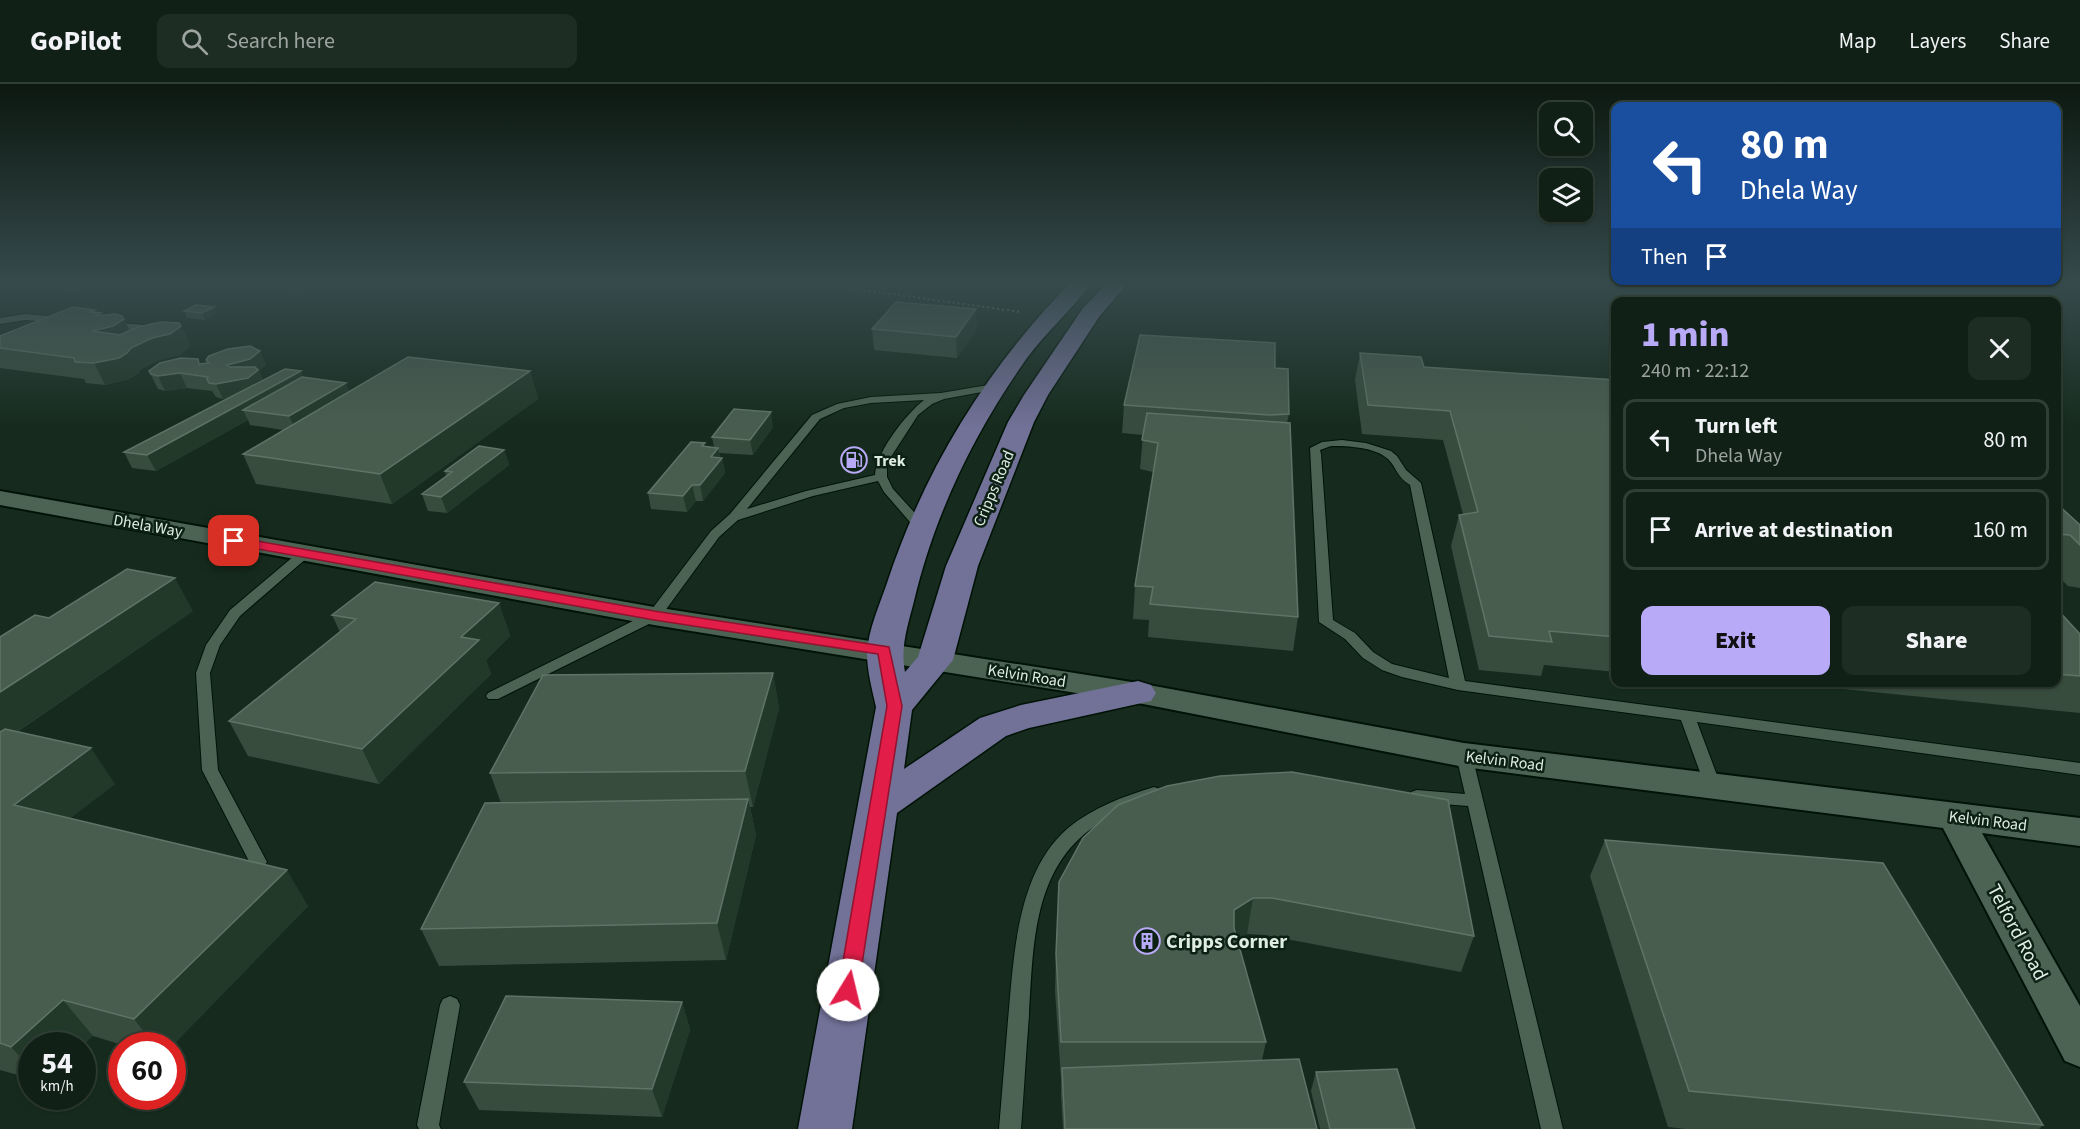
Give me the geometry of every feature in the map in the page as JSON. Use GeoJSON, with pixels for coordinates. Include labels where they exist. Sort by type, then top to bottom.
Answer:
{"type":"FeatureCollection","features":[{"type":"Feature","properties":{"kind":"main road"},"geometry":{"type":"LineString","coordinates":[[825,1129],[894,706],[884,650],[920,526],[959,444],[994,387],[1038,331]]}},
{"type":"Feature","properties":{"kind":"main road","name":"Cripps Road"},"geometry":{"type":"LineString","coordinates":[[894,706],[935,660],[962,566],[1021,422],[1036,395],[1079,331]]}},
{"type":"Feature","properties":{"kind":"main road"},"geometry":{"type":"LineString","coordinates":[[878,806],[993,727],[1021,717],[1138,693]]}},
{"type":"Feature","properties":{"kind":"street","name":"Dhela Way"},"geometry":{"type":"LineString","coordinates":[[0,498],[654,616],[884,650],[935,660]]}},
{"type":"Feature","properties":{"kind":"street","name":"Kelvin Road"},"geometry":{"type":"LineString","coordinates":[[935,660],[1138,693],[1464,755],[2080,832]]}},
{"type":"Feature","properties":{"kind":"street","name":"Telford Road"},"geometry":{"type":"LineString","coordinates":[[1955,816],[2080,1047]]}},
{"type":"Feature","properties":{"kind":"lane"},"geometry":{"type":"LineString","coordinates":[[493,696],[654,616],[715,534],[734,517],[816,417],[841,406],[871,400],[941,396],[994,387]]}},
{"type":"Feature","properties":{"kind":"lane"},"geometry":{"type":"LineString","coordinates":[[920,526],[888,490],[881,477],[881,463],[914,413],[941,396]]}},
{"type":"Feature","properties":{"kind":"lane"},"geometry":{"type":"LineString","coordinates":[[1458,685],[1414,483],[1401,473],[1392,458],[1375,449],[1341,443],[1319,445],[1315,448],[1315,454],[1326,622],[1350,636],[1368,655],[1387,667],[1458,685],[2080,769]]}},
{"type":"Feature","properties":{"kind":"lane"},"geometry":{"type":"LineString","coordinates":[[734,517],[810,493],[881,477]]}},
{"type":"Feature","properties":{"kind":"lane"},"geometry":{"type":"LineString","coordinates":[[258,862],[210,770],[203,673],[213,645],[235,613],[304,554]]}},
{"type":"Feature","properties":{"kind":"lane"},"geometry":{"type":"LineString","coordinates":[[1687,716],[1713,786]]}},
{"type":"Feature","properties":{"kind":"lane"},"geometry":{"type":"LineString","coordinates":[[1464,755],[1552,1129]]}},
{"type":"Feature","properties":{"kind":"lane"},"geometry":{"type":"LineString","coordinates":[[1010,1129],[1025,935],[1039,886],[1054,856],[1073,834],[1104,811],[1132,799],[1175,787]]}},
{"type":"Feature","properties":{"kind":"lane"},"geometry":{"type":"LineString","coordinates":[[1405,795],[1475,801]]}},
{"type":"Feature","properties":{"kind":"lane"},"geometry":{"type":"LineString","coordinates":[[430,1129],[428,1125],[450,1005]]}},
{"type":"Feature","properties":{"kind":"building"},"geometry":{"type":"Polygon","coordinates":[[[13,331],[93,331],[120,335],[130,331],[174,331],[131,348],[119,358],[94,363],[75,362],[74,358],[0,348],[0,336],[13,331]]]}},
{"type":"Feature","properties":{"kind":"building"},"geometry":{"type":"Polygon","coordinates":[[[891,331],[960,331],[956,337],[891,331]]]}},
{"type":"Feature","properties":{"kind":"building"},"geometry":{"type":"Polygon","coordinates":[[[1140,335],[1275,343],[1275,368],[1288,369],[1289,414],[1269,415],[1124,405],[1140,335]]]}},
{"type":"Feature","properties":{"kind":"building"},"geometry":{"type":"Polygon","coordinates":[[[250,346],[260,351],[250,359],[227,365],[255,367],[258,370],[248,378],[216,384],[209,383],[208,377],[180,373],[158,376],[149,371],[160,363],[181,358],[198,359],[199,364],[209,363],[206,360],[209,356],[228,349],[250,346]]]}},
{"type":"Feature","properties":{"kind":"building"},"geometry":{"type":"Polygon","coordinates":[[[1360,353],[1421,357],[1424,367],[1611,380],[1611,637],[1549,631],[1552,642],[1489,636],[1459,515],[1478,512],[1450,411],[1368,405],[1360,353]]]}},
{"type":"Feature","properties":{"kind":"building"},"geometry":{"type":"Polygon","coordinates":[[[408,357],[530,371],[380,474],[243,454],[408,357]]]}},
{"type":"Feature","properties":{"kind":"building"},"geometry":{"type":"Polygon","coordinates":[[[285,369],[301,371],[147,455],[124,452],[285,369]]]}},
{"type":"Feature","properties":{"kind":"building"},"geometry":{"type":"Polygon","coordinates":[[[302,377],[346,383],[289,416],[243,410],[302,377]]]}},
{"type":"Feature","properties":{"kind":"building"},"geometry":{"type":"Polygon","coordinates":[[[734,409],[771,412],[750,440],[712,437],[734,409]]]}},
{"type":"Feature","properties":{"kind":"building"},"geometry":{"type":"Polygon","coordinates":[[[1147,413],[1290,423],[1298,617],[1150,604],[1153,587],[1135,586],[1158,443],[1142,440],[1147,413]]]}},
{"type":"Feature","properties":{"kind":"building"},"geometry":{"type":"Polygon","coordinates":[[[691,442],[705,443],[702,446],[718,448],[711,457],[722,458],[700,485],[692,485],[683,496],[648,493],[691,442]]]}},
{"type":"Feature","properties":{"kind":"building"},"geometry":{"type":"Polygon","coordinates":[[[479,446],[504,450],[441,497],[422,494],[452,472],[445,471],[479,446]]]}},
{"type":"Feature","properties":{"kind":"building"},"geometry":{"type":"Polygon","coordinates":[[[2061,508],[2080,525],[2080,545],[2070,535],[2061,534],[2061,508]]]}},
{"type":"Feature","properties":{"kind":"building"},"geometry":{"type":"Polygon","coordinates":[[[127,569],[175,578],[0,692],[0,637],[35,615],[49,618],[127,569]]]}},
{"type":"Feature","properties":{"kind":"building"},"geometry":{"type":"Polygon","coordinates":[[[375,582],[499,603],[461,637],[479,640],[362,749],[229,721],[356,619],[332,615],[375,582]]]}},
{"type":"Feature","properties":{"kind":"building"},"geometry":{"type":"Polygon","coordinates":[[[2061,613],[2080,634],[2080,676],[2061,674],[2061,613]]]}},
{"type":"Feature","properties":{"kind":"building"},"geometry":{"type":"Polygon","coordinates":[[[773,673],[745,771],[490,773],[543,675],[773,673]]]}},
{"type":"Feature","properties":{"kind":"building"},"geometry":{"type":"Polygon","coordinates":[[[5,729],[91,748],[14,805],[287,870],[134,1019],[63,1000],[28,1032],[18,1032],[18,1041],[11,1047],[0,1043],[0,732],[5,729]]]}},
{"type":"Feature","properties":{"kind":"building","name":"Cripps Corner"},"geometry":{"type":"Polygon","coordinates":[[[1292,772],[1448,800],[1474,936],[1272,898],[1253,898],[1234,910],[1234,928],[1266,1042],[1061,1042],[1056,954],[1059,882],[1083,838],[1118,805],[1167,786],[1220,776],[1292,772]]]}},
{"type":"Feature","properties":{"kind":"building"},"geometry":{"type":"Polygon","coordinates":[[[748,799],[717,923],[421,929],[485,803],[748,799]]]}},
{"type":"Feature","properties":{"kind":"building"},"geometry":{"type":"Polygon","coordinates":[[[1605,840],[1883,863],[2043,1125],[1689,1091],[1605,840]]]}},
{"type":"Feature","properties":{"kind":"building"},"geometry":{"type":"Polygon","coordinates":[[[506,996],[682,1002],[652,1089],[464,1082],[506,996]]]}},
{"type":"Feature","properties":{"kind":"building"},"geometry":{"type":"Polygon","coordinates":[[[1299,1059],[1317,1129],[1065,1129],[1062,1068],[1299,1059]]]}},
{"type":"Feature","properties":{"kind":"building"},"geometry":{"type":"Polygon","coordinates":[[[1397,1069],[1415,1129],[1330,1129],[1316,1072],[1397,1069]]]}},
{"type":"Feature","properties":{"kind":"place","name":"Trek"},"geometry":{"type":"Point","coordinates":[854,460]}},
{"type":"Feature","properties":{"kind":"place","name":"Cripps Corner"},"geometry":{"type":"Point","coordinates":[1147,941]}},
{"type":"Feature","properties":{"kind":"route"},"geometry":{"type":"LineString","coordinates":[[234,541],[654,616],[884,650],[894,706],[848,990]]}}]}
